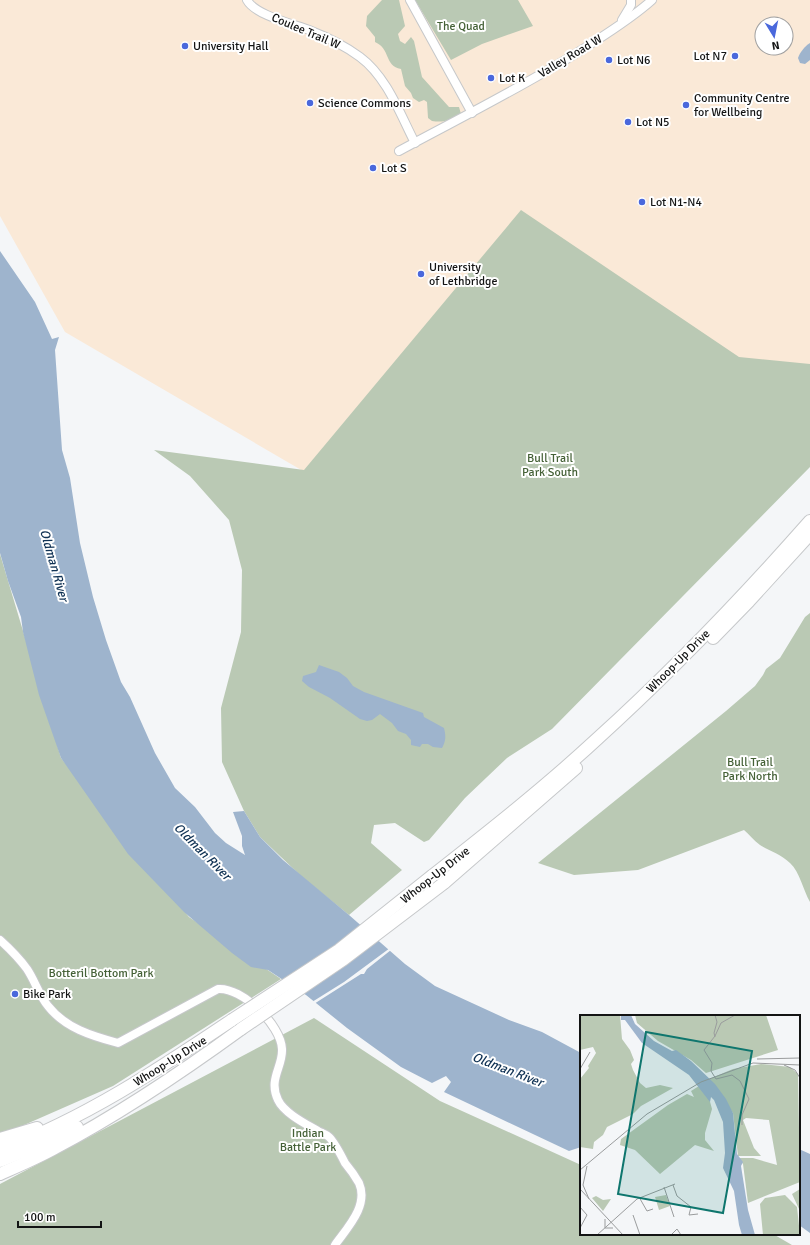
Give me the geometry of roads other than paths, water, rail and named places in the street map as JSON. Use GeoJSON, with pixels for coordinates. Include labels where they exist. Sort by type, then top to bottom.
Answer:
{"type":"FeatureCollection","features":[{"type":"Feature","properties":{"kind":"highway","name":"Whoop-Up Drive"},"geometry":{"type":"LineString","coordinates":[[0,1150],[32,1137],[80,1114],[135,1083],[339,950],[511,813],[606,731],[701,639],[810,522]]}},
{"type":"Feature","properties":{"kind":"highway","name":"Whoop-Up Drive"},"geometry":{"type":"LineString","coordinates":[[0,1161],[87,1123],[241,1029],[344,959],[444,883],[579,766],[662,688],[750,600],[810,534]]}},
{"type":"Feature","properties":{"kind":"highway"},"geometry":{"type":"LineString","coordinates":[[0,1174],[54,1149],[82,1134],[172,1078],[241,1029]]}},
{"type":"Feature","properties":{"kind":"highway"},"geometry":{"type":"LineString","coordinates":[[0,1139],[80,1114]]}},
{"type":"Feature","properties":{"kind":"street","name":"Coulee Trail W"},"geometry":{"type":"LineString","coordinates":[[247,0],[255,9],[261,12],[338,42],[368,63],[383,82],[414,143]]}},
{"type":"Feature","properties":{"kind":"street"},"geometry":{"type":"LineString","coordinates":[[410,0],[472,113]]}},
{"type":"Feature","properties":{"kind":"street"},"geometry":{"type":"LineString","coordinates":[[617,27],[632,5],[631,0]]}},
{"type":"Feature","properties":{"kind":"street","name":"Valley Road W"},"geometry":{"type":"LineString","coordinates":[[399,152],[472,113],[567,59],[617,27],[652,0]]}},
{"type":"Feature","properties":{"kind":"street"},"geometry":{"type":"LineString","coordinates":[[0,940],[14,952],[27,970],[43,1000],[55,1014],[75,1028],[102,1039],[118,1042],[212,990],[224,989],[232,991],[261,1011],[273,1026],[282,1044],[282,1053],[275,1081],[278,1099],[287,1111],[329,1137],[359,1183],[362,1198],[359,1208],[353,1220],[335,1245]]}},
{"type":"Feature","properties":{"kind":"water"},"geometry":{"type":"Polygon","coordinates":[[[810,43],[810,60],[805,64],[800,63],[798,58],[799,56],[803,49],[810,43]]]}},
{"type":"Feature","properties":{"kind":"water","name":"Oldman River"},"geometry":{"type":"Polygon","coordinates":[[[0,251],[35,302],[52,339],[59,337],[55,350],[62,450],[70,478],[80,543],[93,597],[121,682],[130,697],[155,753],[175,788],[195,807],[215,833],[226,843],[245,855],[242,846],[242,836],[233,812],[244,811],[260,837],[283,860],[405,964],[435,986],[509,1020],[542,1032],[580,1052],[580,1147],[569,1151],[444,1092],[451,1082],[446,1076],[432,1083],[401,1067],[347,1028],[306,995],[268,970],[251,967],[232,953],[184,912],[128,854],[61,758],[39,695],[23,632],[21,617],[0,553],[0,251]]]}},
{"type":"Feature","properties":{"kind":"water"},"geometry":{"type":"Polygon","coordinates":[[[319,665],[339,672],[347,678],[353,686],[364,692],[423,713],[424,717],[444,728],[445,738],[442,748],[433,747],[428,744],[422,744],[420,747],[411,745],[411,740],[406,734],[398,731],[392,723],[380,714],[372,720],[367,721],[360,719],[330,698],[309,687],[302,681],[303,676],[316,672],[319,665]]]}},
{"type":"Feature","properties":{"kind":"water"},"geometry":{"type":"Polygon","coordinates":[[[800,1149],[810,1154],[810,1233],[800,1226],[800,1149]]]}},
{"type":"Feature","properties":{"kind":"place","name":"University Hall"},"geometry":{"type":"Point","coordinates":[185,46]}},
{"type":"Feature","properties":{"kind":"place","name":"Lot N7"},"geometry":{"type":"Point","coordinates":[735,56]}},
{"type":"Feature","properties":{"kind":"place","name":"Lot N6"},"geometry":{"type":"Point","coordinates":[609,60]}},
{"type":"Feature","properties":{"kind":"place","name":"Lot K"},"geometry":{"type":"Point","coordinates":[491,78]}},
{"type":"Feature","properties":{"kind":"place","name":"Science Commons"},"geometry":{"type":"Point","coordinates":[310,103]}},
{"type":"Feature","properties":{"kind":"place","name":"Community Centre for Wellbeing"},"geometry":{"type":"Point","coordinates":[686,105]}},
{"type":"Feature","properties":{"kind":"place","name":"Lot N5"},"geometry":{"type":"Point","coordinates":[628,122]}},
{"type":"Feature","properties":{"kind":"place","name":"Lot S"},"geometry":{"type":"Point","coordinates":[373,168]}},
{"type":"Feature","properties":{"kind":"place","name":"Lot N1-N4"},"geometry":{"type":"Point","coordinates":[642,202]}},
{"type":"Feature","properties":{"kind":"place","name":"University of Lethbridge"},"geometry":{"type":"Point","coordinates":[421,274]}},
{"type":"Feature","properties":{"kind":"place","name":"Bike Park"},"geometry":{"type":"Point","coordinates":[15,994]}},
{"type":"Feature","properties":{"kind":"park label","name":"The Quad"},"geometry":{"type":"Point","coordinates":[461,26]}},
{"type":"Feature","properties":{"kind":"park label","name":"Bull Trail Park South"},"geometry":{"type":"Point","coordinates":[550,465]}},
{"type":"Feature","properties":{"kind":"park label","name":"Bull Trail Park North"},"geometry":{"type":"Point","coordinates":[750,769]}},
{"type":"Feature","properties":{"kind":"park label","name":"Botteril Bottom Park"},"geometry":{"type":"Point","coordinates":[101,973]}},
{"type":"Feature","properties":{"kind":"park label","name":"Indian Battle Park"},"geometry":{"type":"Point","coordinates":[308,1140]}}]}
